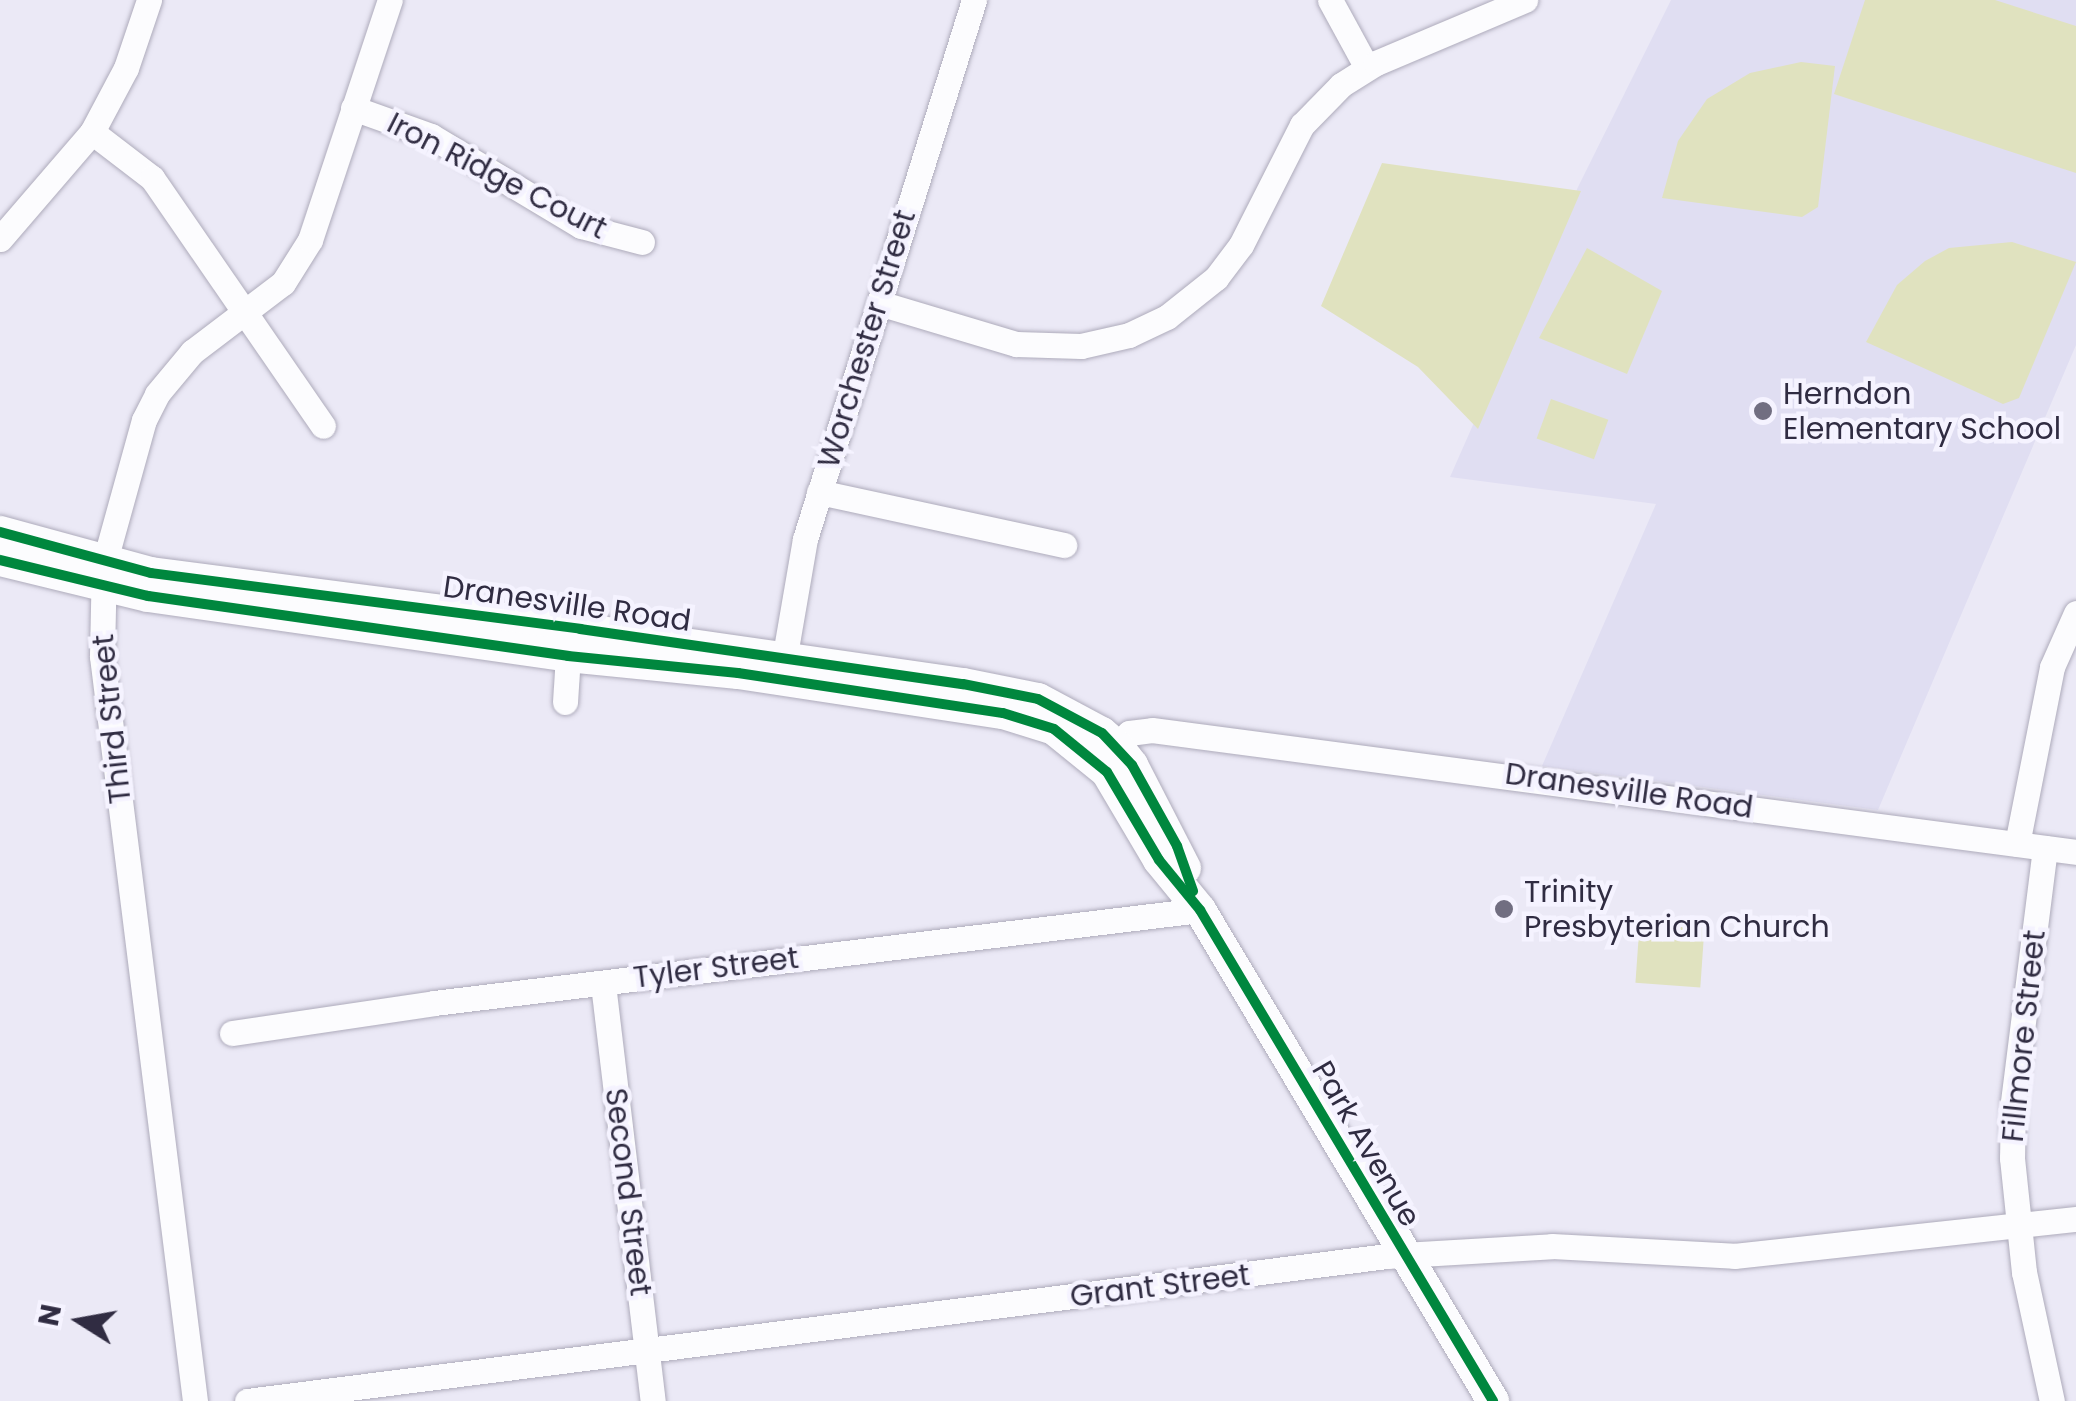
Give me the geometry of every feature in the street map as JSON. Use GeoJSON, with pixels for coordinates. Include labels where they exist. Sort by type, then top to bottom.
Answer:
{"type":"FeatureCollection","features":[{"type":"Feature","properties":{"kind":"main road","name":"Dranesville Road"},"geometry":{"type":"LineString","coordinates":[[0,532],[103,576],[782,670],[1032,720],[1119,761]]}},
{"type":"Feature","properties":{"kind":"main road","name":"Dranesville Road"},"geometry":{"type":"LineString","coordinates":[[0,560],[568,656],[738,673],[782,670]]}},
{"type":"Feature","properties":{"kind":"main road","name":"Park Avenue"},"geometry":{"type":"LineString","coordinates":[[1119,761],[1159,860],[1200,910],[1493,1401]]}},
{"type":"Feature","properties":{"kind":"street"},"geometry":{"type":"LineString","coordinates":[[0,239],[92,132],[126,68],[149,0]]}},
{"type":"Feature","properties":{"kind":"street","name":"Third Street"},"geometry":{"type":"LineString","coordinates":[[195,1401],[102,656],[103,576],[144,420],[157,394],[192,352],[295,269],[321,210],[390,0]]}},
{"type":"Feature","properties":{"kind":"street","name":"Worchester Street"},"geometry":{"type":"LineString","coordinates":[[782,670],[805,539],[974,0]]}},
{"type":"Feature","properties":{"kind":"street"},"geometry":{"type":"LineString","coordinates":[[1330,0],[1367,68]]}},
{"type":"Feature","properties":{"kind":"street"},"geometry":{"type":"LineString","coordinates":[[879,302],[989,338],[1050,347],[1101,342],[1154,323],[1216,278],[1241,245],[1302,125],[1341,85],[1367,68],[1526,0]]}},
{"type":"Feature","properties":{"kind":"street","name":"Iron Ridge Court"},"geometry":{"type":"LineString","coordinates":[[353,108],[444,143],[581,226],[642,242]]}},
{"type":"Feature","properties":{"kind":"street"},"geometry":{"type":"LineString","coordinates":[[92,132],[152,178],[323,426]]}},
{"type":"Feature","properties":{"kind":"street"},"geometry":{"type":"LineString","coordinates":[[819,492],[1064,545]]}},
{"type":"Feature","properties":{"kind":"street"},"geometry":{"type":"LineString","coordinates":[[2018,844],[2052,667],[2076,613]]}},
{"type":"Feature","properties":{"kind":"street"},"geometry":{"type":"LineString","coordinates":[[565,702],[568,656]]}},
{"type":"Feature","properties":{"kind":"street","name":"Dranesville Road"},"geometry":{"type":"LineString","coordinates":[[1119,761],[1128,733],[1182,733],[2076,852]]}},
{"type":"Feature","properties":{"kind":"street","name":"Fillmore Street"},"geometry":{"type":"LineString","coordinates":[[2046,848],[2013,1103],[2017,1226],[2052,1401]]}},
{"type":"Feature","properties":{"kind":"street","name":"Tyler Street"},"geometry":{"type":"LineString","coordinates":[[232,1033],[400,1007],[1200,910]]}},
{"type":"Feature","properties":{"kind":"street","name":"Second Street"},"geometry":{"type":"LineString","coordinates":[[603,984],[653,1401]]}},
{"type":"Feature","properties":{"kind":"street","name":"Grant Street"},"geometry":{"type":"LineString","coordinates":[[247,1401],[1404,1256],[1552,1246],[1734,1256],[2076,1219]]}},
{"type":"Feature","properties":{"kind":"shaded area","name":"Herndon Elementary School"},"geometry":{"type":"Polygon","coordinates":[[[1671,0],[2076,0],[2076,345],[1878,810],[1542,766],[1656,504],[1450,477],[1578,187],[1671,0]]]}},
{"type":"Feature","properties":{"kind":"green space"},"geometry":{"type":"Polygon","coordinates":[[[1865,0],[1995,0],[2076,26],[2076,173],[1834,94],[1865,0]]]}},
{"type":"Feature","properties":{"kind":"green space"},"geometry":{"type":"Polygon","coordinates":[[[1801,62],[1835,66],[1818,207],[1802,217],[1662,198],[1678,141],[1707,99],[1750,73],[1801,62]]]}},
{"type":"Feature","properties":{"kind":"green space"},"geometry":{"type":"Polygon","coordinates":[[[1382,163],[1581,191],[1478,429],[1418,367],[1321,306],[1382,163]]]}},
{"type":"Feature","properties":{"kind":"green space"},"geometry":{"type":"Polygon","coordinates":[[[2012,242],[2076,262],[2019,398],[2003,404],[1866,342],[1897,285],[1925,261],[1949,248],[2012,242]]]}},
{"type":"Feature","properties":{"kind":"green space"},"geometry":{"type":"Polygon","coordinates":[[[1587,248],[1662,291],[1627,374],[1539,338],[1587,248]]]}},
{"type":"Feature","properties":{"kind":"green space"},"geometry":{"type":"Polygon","coordinates":[[[1551,399],[1608,420],[1594,459],[1537,438],[1551,399]]]}},
{"type":"Feature","properties":{"kind":"green space"},"geometry":{"type":"Polygon","coordinates":[[[1640,918],[1705,923],[1700,987],[1635,983],[1640,918]]]}},
{"type":"Feature","properties":{"kind":"cycle path"},"geometry":{"type":"LineString","coordinates":[[0,532],[151,573],[580,629],[963,684],[1038,699],[1102,733],[1132,765],[1177,846],[1193,891]]}},
{"type":"Feature","properties":{"kind":"cycle path"},"geometry":{"type":"LineString","coordinates":[[0,560],[148,596],[568,656],[738,673],[1003,713],[1054,729],[1107,772],[1159,860],[1200,910],[1493,1401]]}},
{"type":"Feature","properties":{"kind":"place","name":"Herndon Elementary School"},"geometry":{"type":"Point","coordinates":[1763,411]}},
{"type":"Feature","properties":{"kind":"place","name":"Trinity Presbyterian Church"},"geometry":{"type":"Point","coordinates":[1504,909]}}]}
